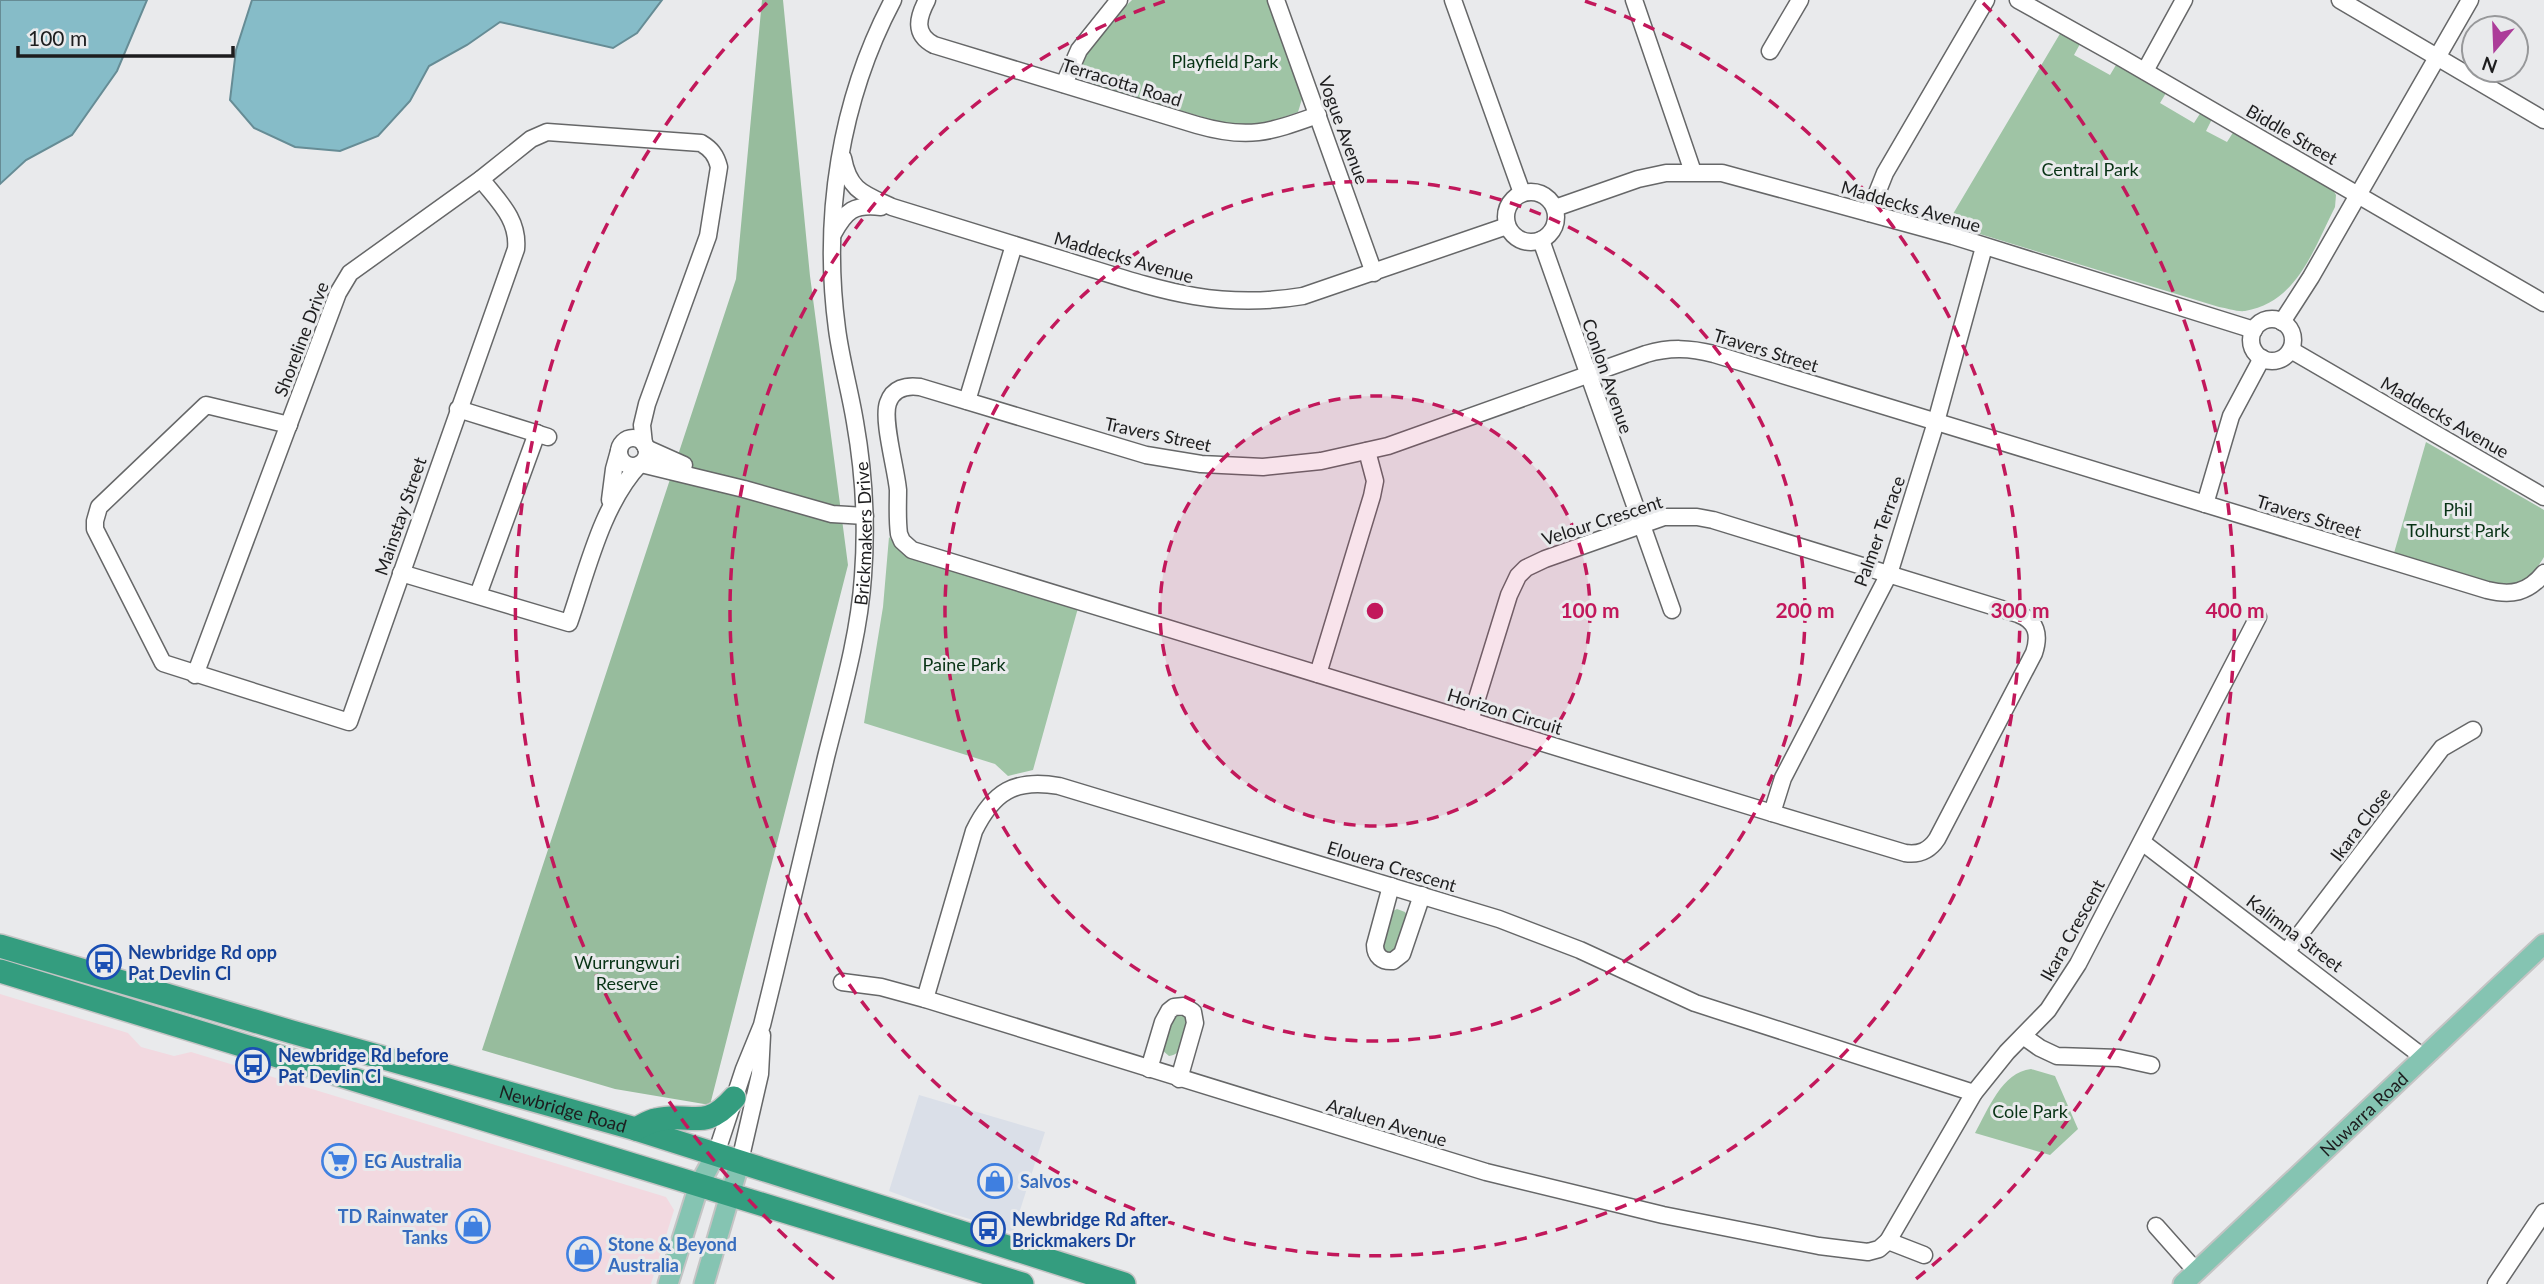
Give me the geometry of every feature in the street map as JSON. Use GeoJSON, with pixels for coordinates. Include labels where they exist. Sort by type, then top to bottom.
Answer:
{"type":"FeatureCollection","features":[{"type":"Feature","properties":{"kind":"highway","name":"Newbridge Road"},"geometry":{"type":"LineString","coordinates":[[0,946],[636,1129],[1124,1284]]}},
{"type":"Feature","properties":{"kind":"highway","name":"Newbridge Road"},"geometry":{"type":"LineString","coordinates":[[0,971],[1022,1284]]}},
{"type":"Feature","properties":{"kind":"highway"},"geometry":{"type":"LineString","coordinates":[[636,1129],[657,1119],[708,1118],[718,1114],[734,1098]]}},
{"type":"Feature","properties":{"kind":"main road","name":"Nuwarra Road"},"geometry":{"type":"LineString","coordinates":[[2190,1277],[2544,943]]}},
{"type":"Feature","properties":{"kind":"main road"},"geometry":{"type":"LineString","coordinates":[[668,1284],[699,1185],[716,1154]]}},
{"type":"Feature","properties":{"kind":"main road","name":"Brickmakers Drive"},"geometry":{"type":"LineString","coordinates":[[704,1284],[740,1161]]}},
{"type":"Feature","properties":{"kind":"street","name":"Brickmakers Drive"},"geometry":{"type":"LineString","coordinates":[[716,1154],[762,1025],[859,617],[865,516],[861,456],[837,332],[831,285],[831,239],[841,149],[854,98],[869,55],[894,0]]}},
{"type":"Feature","properties":{"kind":"street","name":"Terracotta Road"},"geometry":{"type":"LineString","coordinates":[[927,0],[919,16],[920,33],[934,45],[1197,125],[1233,134],[1264,132],[1318,115]]}},
{"type":"Feature","properties":{"kind":"street"},"geometry":{"type":"LineString","coordinates":[[1064,84],[1079,50],[1119,0]]}},
{"type":"Feature","properties":{"kind":"street","name":"Vogue Avenue"},"geometry":{"type":"LineString","coordinates":[[1276,0],[1374,272]]}},
{"type":"Feature","properties":{"kind":"street"},"geometry":{"type":"LineString","coordinates":[[1453,0],[1522,193]]}},
{"type":"Feature","properties":{"kind":"street"},"geometry":{"type":"LineString","coordinates":[[1633,0],[1693,172]]}},
{"type":"Feature","properties":{"kind":"street"},"geometry":{"type":"LineString","coordinates":[[1770,51],[1800,0]]}},
{"type":"Feature","properties":{"kind":"street"},"geometry":{"type":"LineString","coordinates":[[1869,213],[1885,173],[1986,0]]}},
{"type":"Feature","properties":{"kind":"street","name":"Biddle Street"},"geometry":{"type":"LineString","coordinates":[[2018,0],[2544,303]]}},
{"type":"Feature","properties":{"kind":"street"},"geometry":{"type":"LineString","coordinates":[[2145,71],[2184,0]]}},
{"type":"Feature","properties":{"kind":"street"},"geometry":{"type":"LineString","coordinates":[[2340,0],[2544,120]]}},
{"type":"Feature","properties":{"kind":"street"},"geometry":{"type":"LineString","coordinates":[[2282,322],[2470,0]]}},
{"type":"Feature","properties":{"kind":"street","name":"Shoreline Drive"},"geometry":{"type":"LineString","coordinates":[[195,675],[338,293],[350,273],[481,179],[531,139],[547,132],[701,143],[711,149],[717,158],[719,167],[712,222],[647,404]]}},
{"type":"Feature","properties":{"kind":"street","name":"Maddecks Avenue"},"geometry":{"type":"LineString","coordinates":[[841,149],[846,175],[855,189],[892,207],[1171,292],[1204,299],[1237,302],[1303,296],[1507,226]]}},
{"type":"Feature","properties":{"kind":"street","name":"Maddecks Avenue"},"geometry":{"type":"LineString","coordinates":[[1555,208],[1638,179],[1666,173],[1721,173],[1869,213],[2254,330]]}},
{"type":"Feature","properties":{"kind":"street","name":"Mainstay Street"},"geometry":{"type":"LineString","coordinates":[[195,675],[349,722],[516,249],[518,234],[515,223],[481,179]]}},
{"type":"Feature","properties":{"kind":"street"},"geometry":{"type":"LineString","coordinates":[[1530,191],[1545,196],[1555,208],[1555,223],[1541,240],[1533,242],[1517,238],[1507,226],[1506,210],[1522,193],[1530,191]]}},
{"type":"Feature","properties":{"kind":"street","name":"Maddecks Avenue"},"geometry":{"type":"LineString","coordinates":[[831,239],[841,220],[852,209],[862,205],[892,207]]}},
{"type":"Feature","properties":{"kind":"street","name":"Conlon Avenue"},"geometry":{"type":"LineString","coordinates":[[1541,240],[1672,610]]}},
{"type":"Feature","properties":{"kind":"street"},"geometry":{"type":"LineString","coordinates":[[967,401],[1014,245]]}},
{"type":"Feature","properties":{"kind":"street","name":"Palmer Terrace"},"geometry":{"type":"LineString","coordinates":[[1772,813],[1783,778],[1889,574],[1936,422],[1984,247]]}},
{"type":"Feature","properties":{"kind":"street"},"geometry":{"type":"LineString","coordinates":[[2268,319],[2282,322],[2291,329],[2291,350],[2275,361],[2262,358],[2251,343],[2254,330],[2268,319]]}},
{"type":"Feature","properties":{"kind":"street","name":"Travers Street"},"geometry":{"type":"LineString","coordinates":[[967,401],[1125,449],[1174,461],[1231,467],[1294,465],[1367,451],[1409,439],[1663,349],[1699,350],[2502,594],[2527,590],[2544,573]]}},
{"type":"Feature","properties":{"kind":"street","name":"Maddecks Avenue"},"geometry":{"type":"LineString","coordinates":[[2291,350],[2544,496]]}},
{"type":"Feature","properties":{"kind":"street"},"geometry":{"type":"LineString","coordinates":[[2205,504],[2231,416],[2262,358]]}},
{"type":"Feature","properties":{"kind":"street","name":"Horizon Circuit"},"geometry":{"type":"LineString","coordinates":[[967,401],[913,386],[899,389],[890,399],[887,419],[897,479],[899,534],[907,546],[919,553],[1772,813],[1918,854],[1929,849],[1937,839],[2034,653],[2038,638],[2034,625],[2026,617],[1889,574]]}},
{"type":"Feature","properties":{"kind":"street"},"geometry":{"type":"LineString","coordinates":[[609,510],[614,469],[632,426],[647,404]]}},
{"type":"Feature","properties":{"kind":"street"},"geometry":{"type":"LineString","coordinates":[[401,573],[569,623],[609,510],[645,456],[642,425],[647,404]]}},
{"type":"Feature","properties":{"kind":"street"},"geometry":{"type":"LineString","coordinates":[[195,675],[163,663],[98,537],[95,529],[99,507],[206,405],[289,425]]}},
{"type":"Feature","properties":{"kind":"street"},"geometry":{"type":"LineString","coordinates":[[458,409],[542,435],[478,596]]}},
{"type":"Feature","properties":{"kind":"street"},"geometry":{"type":"LineString","coordinates":[[623,446],[636,439],[645,456],[796,505],[832,514],[865,516]]}},
{"type":"Feature","properties":{"kind":"street"},"geometry":{"type":"LineString","coordinates":[[623,446],[624,463],[632,466],[645,456]]}},
{"type":"Feature","properties":{"kind":"street"},"geometry":{"type":"LineString","coordinates":[[1318,674],[1372,496],[1375,481],[1367,451]]}},
{"type":"Feature","properties":{"kind":"street","name":"Velour Crescent"},"geometry":{"type":"LineString","coordinates":[[1471,720],[1509,595],[1518,576],[1526,568],[1545,559],[1640,525],[1664,517],[1697,517],[1889,574]]}},
{"type":"Feature","properties":{"kind":"street","name":"Ikara Crescent"},"geometry":{"type":"LineString","coordinates":[[1888,1241],[1974,1093],[2007,1052],[2048,1010],[2065,986],[2258,617]]}},
{"type":"Feature","properties":{"kind":"street","name":"Ikara Close"},"geometry":{"type":"LineString","coordinates":[[2287,951],[2442,748],[2473,730]]}},
{"type":"Feature","properties":{"kind":"street","name":"Elouera Crescent"},"geometry":{"type":"LineString","coordinates":[[925,999],[974,831],[991,803],[1001,794],[1026,783],[1059,786],[1422,895],[1541,934],[1654,986],[1735,1018],[1974,1093]]}},
{"type":"Feature","properties":{"kind":"street","name":"Kalimna Street"},"geometry":{"type":"LineString","coordinates":[[2142,842],[2424,1057]]}},
{"type":"Feature","properties":{"kind":"street"},"geometry":{"type":"LineString","coordinates":[[1391,886],[1375,945],[1376,953],[1384,960],[1393,961],[1402,954],[1422,895]]}},
{"type":"Feature","properties":{"kind":"street","name":"Araluen Avenue"},"geometry":{"type":"LineString","coordinates":[[842,982],[881,987],[925,999],[1486,1172],[1579,1196],[1819,1246],[1868,1252],[1879,1249],[1888,1241]]}},
{"type":"Feature","properties":{"kind":"street"},"geometry":{"type":"LineString","coordinates":[[1149,1069],[1166,1016],[1174,1007],[1184,1006],[1193,1012],[1195,1023],[1179,1079]]}},
{"type":"Feature","properties":{"kind":"street","name":"Brickmakers Drive"},"geometry":{"type":"LineString","coordinates":[[740,1161],[760,1074],[762,1025]]}},
{"type":"Feature","properties":{"kind":"street"},"geometry":{"type":"LineString","coordinates":[[2023,1036],[2057,1056],[2119,1058],[2151,1065]]}},
{"type":"Feature","properties":{"kind":"street"},"geometry":{"type":"LineString","coordinates":[[2496,1284],[2544,1212]]}},
{"type":"Feature","properties":{"kind":"street"},"geometry":{"type":"LineString","coordinates":[[2156,1226],[2190,1277]]}},
{"type":"Feature","properties":{"kind":"street"},"geometry":{"type":"LineString","coordinates":[[1888,1241],[1924,1255]]}},
{"type":"Feature","properties":{"kind":"shaded area"},"geometry":{"type":"Polygon","coordinates":[[[0,994],[128,1033],[141,1047],[174,1056],[191,1052],[666,1197],[674,1210],[651,1284],[0,1284],[0,994]]]}},
{"type":"Feature","properties":{"kind":"shaded area"},"geometry":{"type":"Polygon","coordinates":[[[919,1095],[1045,1132],[1013,1232],[889,1191],[919,1095]]]}},
{"type":"Feature","properties":{"kind":"green space","name":"Wurrungwuri Reserve"},"geometry":{"type":"Polygon","coordinates":[[[762,0],[783,0],[810,276],[848,565],[710,1105],[615,1089],[482,1050],[736,279],[762,0]]]}},
{"type":"Feature","properties":{"kind":"green space","name":"Playfield Park"},"geometry":{"type":"Polygon","coordinates":[[[1132,0],[1267,0],[1302,99],[1298,112],[1262,125],[1230,125],[1093,85],[1082,73],[1087,55],[1101,34],[1132,0]]]}},
{"type":"Feature","properties":{"kind":"green space","name":"Central Park"},"geometry":{"type":"Polygon","coordinates":[[[2061,32],[2080,44],[2074,55],[2110,75],[2116,65],[2166,93],[2160,103],[2194,123],[2201,112],[2212,119],[2206,131],[2227,142],[2234,131],[2330,185],[2336,195],[2335,207],[2302,271],[2278,297],[2263,306],[2245,311],[2219,307],[1947,224],[2061,32]]]}},
{"type":"Feature","properties":{"kind":"green space","name":"Phil Tolhurst Park"},"geometry":{"type":"Polygon","coordinates":[[[2426,442],[2544,510],[2544,557],[2526,578],[2516,583],[2501,584],[2394,553],[2426,442]]]}},
{"type":"Feature","properties":{"kind":"green space","name":"Paine Park"},"geometry":{"type":"Polygon","coordinates":[[[889,537],[900,549],[1078,608],[1033,770],[1008,776],[995,764],[864,723],[883,607],[889,537]]]}},
{"type":"Feature","properties":{"kind":"green space"},"geometry":{"type":"Polygon","coordinates":[[[1397,909],[1405,912],[1408,917],[1396,952],[1388,954],[1381,947],[1391,912],[1397,909]]]}},
{"type":"Feature","properties":{"kind":"green space"},"geometry":{"type":"Polygon","coordinates":[[[1181,1011],[1189,1020],[1185,1037],[1178,1052],[1169,1056],[1162,1050],[1171,1016],[1181,1011]]]}},
{"type":"Feature","properties":{"kind":"green space","name":"Cole Park"},"geometry":{"type":"Polygon","coordinates":[[[2031,1069],[2055,1076],[2078,1129],[2050,1155],[1975,1133],[2004,1085],[2012,1077],[2031,1069]]]}},
{"type":"Feature","properties":{"kind":"water"},"geometry":{"type":"Polygon","coordinates":[[[0,0],[147,0],[117,71],[72,135],[26,160],[0,184],[0,0]]]}},
{"type":"Feature","properties":{"kind":"water"},"geometry":{"type":"Polygon","coordinates":[[[252,0],[662,0],[637,33],[613,48],[500,22],[467,45],[429,66],[410,101],[378,136],[340,151],[295,147],[254,128],[230,100],[236,50],[252,0]]]}},
{"type":"Feature","properties":{"kind":"place","name":"Newbridge Rd opp Pat Devlin Cl"},"geometry":{"type":"Point","coordinates":[104,962]}},
{"type":"Feature","properties":{"kind":"place","name":"Newbridge Rd before Pat Devlin Cl"},"geometry":{"type":"Point","coordinates":[253,1065]}},
{"type":"Feature","properties":{"kind":"place","name":"EG Australia"},"geometry":{"type":"Point","coordinates":[339,1161]}},
{"type":"Feature","properties":{"kind":"place","name":"Salvos"},"geometry":{"type":"Point","coordinates":[995,1181]}},
{"type":"Feature","properties":{"kind":"place","name":"TD Rainwater Tanks"},"geometry":{"type":"Point","coordinates":[473,1226]}},
{"type":"Feature","properties":{"kind":"place","name":"Newbridge Rd after Brickmakers Dr"},"geometry":{"type":"Point","coordinates":[988,1229]}},
{"type":"Feature","properties":{"kind":"place","name":"Stone & Beyond Australia"},"geometry":{"type":"Point","coordinates":[584,1254]}}]}
